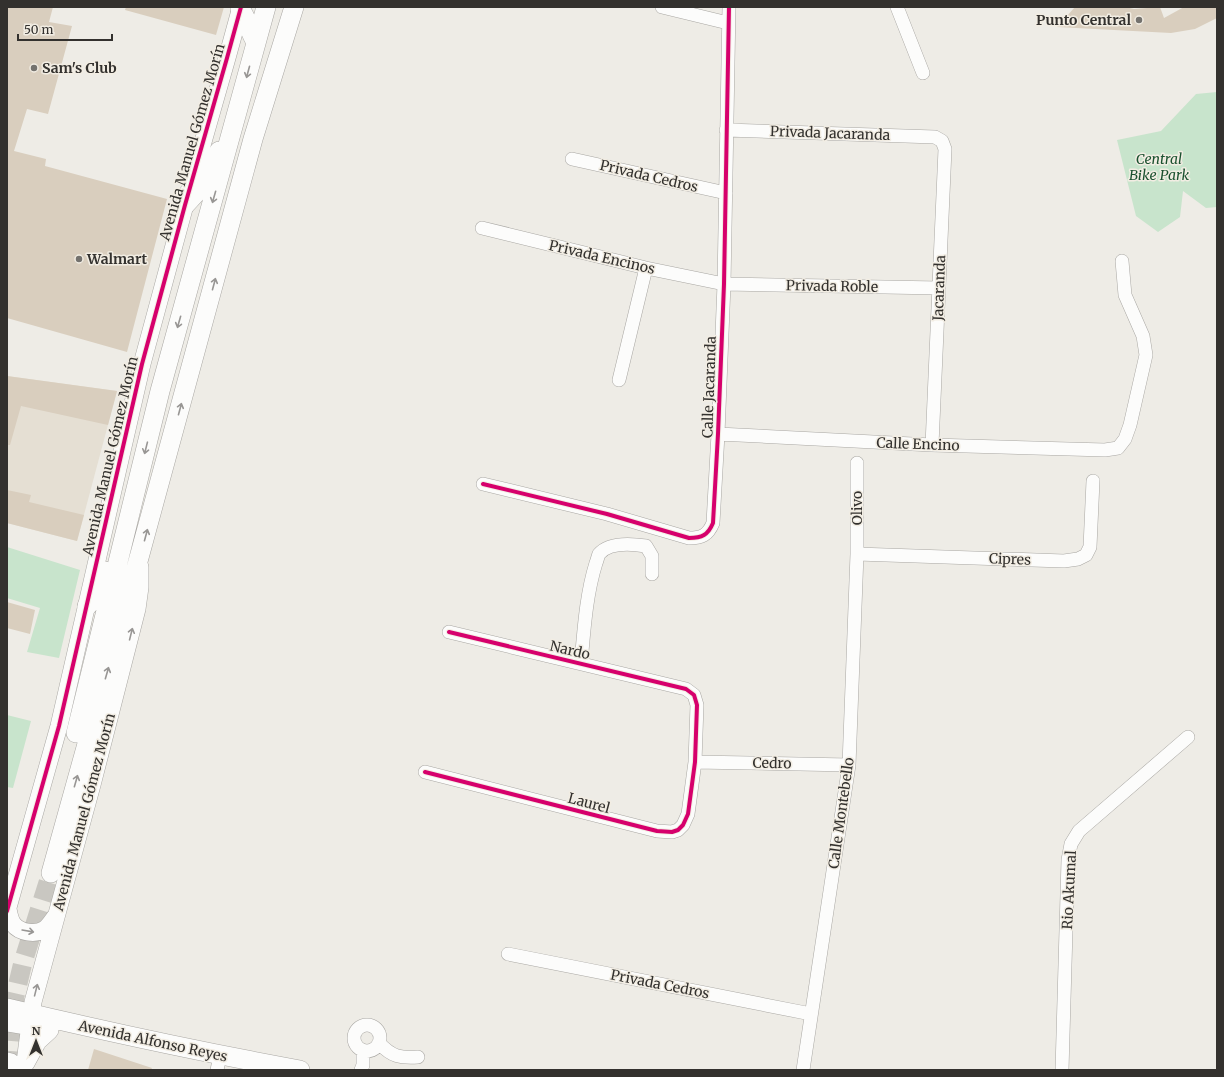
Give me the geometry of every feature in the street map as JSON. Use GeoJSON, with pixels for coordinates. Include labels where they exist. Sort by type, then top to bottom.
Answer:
{"type":"FeatureCollection","features":[{"type":"Feature","properties":{"kind":"main road","name":"Avenida Manuel Gómez Morín"},"geometry":{"type":"LineString","coordinates":[[266,7],[160,391],[82,710],[45,871],[140,554],[253,139],[294,7]]}},
{"type":"Feature","properties":{"kind":"main road"},"geometry":{"type":"LineString","coordinates":[[240,8],[256,42]]}},
{"type":"Feature","properties":{"kind":"main road"},"geometry":{"type":"LineString","coordinates":[[185,205],[196,192],[221,147],[230,140]]}},
{"type":"Feature","properties":{"kind":"main road"},"geometry":{"type":"LineString","coordinates":[[87,606],[98,594],[116,542],[121,531],[128,524]]}},
{"type":"Feature","properties":{"kind":"main road","name":"Avenida Alfonso Reyes"},"geometry":{"type":"LineString","coordinates":[[7,1008],[48,1030],[218,1064],[300,1070]]}},
{"type":"Feature","properties":{"kind":"main road","name":"Avenida Alfonso Reyes"},"geometry":{"type":"LineString","coordinates":[[7,1022],[30,1020],[76,1025],[237,1070]]}},
{"type":"Feature","properties":{"kind":"main road"},"geometry":{"type":"LineString","coordinates":[[20,1066],[37,1041],[48,1030]]}},
{"type":"Feature","properties":{"kind":"street"},"geometry":{"type":"LineString","coordinates":[[662,7],[728,23]]}},
{"type":"Feature","properties":{"kind":"street","name":"Calle Jacaranda"},"geometry":{"type":"LineString","coordinates":[[483,484],[607,514],[689,538],[705,536],[710,530],[713,523],[724,284],[728,7]]}},
{"type":"Feature","properties":{"kind":"street"},"geometry":{"type":"LineString","coordinates":[[897,7],[923,73]]}},
{"type":"Feature","properties":{"kind":"street","name":"Avenida Manuel Gómez Morín"},"geometry":{"type":"LineString","coordinates":[[7,910],[59,726],[137,385],[185,205],[228,58],[240,8]]}},
{"type":"Feature","properties":{"kind":"street","name":"Privada Jacaranda"},"geometry":{"type":"LineString","coordinates":[[726,130],[935,137]]}},
{"type":"Feature","properties":{"kind":"street","name":"Jacaranda"},"geometry":{"type":"LineString","coordinates":[[932,445],[945,149],[942,141],[935,137]]}},
{"type":"Feature","properties":{"kind":"street","name":"Privada Cedros"},"geometry":{"type":"LineString","coordinates":[[572,159],[726,193]]}},
{"type":"Feature","properties":{"kind":"street","name":"Privada Encinos"},"geometry":{"type":"LineString","coordinates":[[482,228],[646,268],[724,284]]}},
{"type":"Feature","properties":{"kind":"street","name":"Calle Encino"},"geometry":{"type":"LineString","coordinates":[[718,434],[932,445],[1106,450],[1118,448],[1126,439],[1146,355],[1143,336],[1125,295],[1122,261]]}},
{"type":"Feature","properties":{"kind":"street"},"geometry":{"type":"LineString","coordinates":[[618,380],[646,268]]}},
{"type":"Feature","properties":{"kind":"street","name":"Privada Roble"},"geometry":{"type":"LineString","coordinates":[[724,284],[939,288]]}},
{"type":"Feature","properties":{"kind":"street","name":"Olivo"},"geometry":{"type":"LineString","coordinates":[[857,463],[857,554]]}},
{"type":"Feature","properties":{"kind":"street","name":"Cipres"},"geometry":{"type":"LineString","coordinates":[[857,554],[1064,561],[1078,559],[1086,555],[1090,547],[1093,481]]}},
{"type":"Feature","properties":{"kind":"street","name":"Nardo"},"geometry":{"type":"LineString","coordinates":[[581,664],[584,630],[593,574],[599,554],[611,547],[629,544],[646,546],[652,556],[652,574]]}},
{"type":"Feature","properties":{"kind":"street","name":"Avenida Manuel Gómez Morín"},"geometry":{"type":"LineString","coordinates":[[20,1066],[55,917],[94,777],[137,609],[140,588],[140,554]]}},
{"type":"Feature","properties":{"kind":"street","name":"Calle Montebello"},"geometry":{"type":"LineString","coordinates":[[803,1070],[849,765],[857,554]]}},
{"type":"Feature","properties":{"kind":"street","name":"Nardo"},"geometry":{"type":"LineString","coordinates":[[449,632],[686,689]]}},
{"type":"Feature","properties":{"kind":"street","name":"Laurel"},"geometry":{"type":"LineString","coordinates":[[425,772],[629,825],[657,831],[672,832],[678,830],[684,824],[688,814],[695,762],[697,704],[694,695],[686,689]]}},
{"type":"Feature","properties":{"kind":"street","name":"Rio Akumal"},"geometry":{"type":"LineString","coordinates":[[1062,1070],[1068,860],[1071,844],[1079,831],[1188,737]]}},
{"type":"Feature","properties":{"kind":"street","name":"Cedro"},"geometry":{"type":"LineString","coordinates":[[695,762],[849,765]]}},
{"type":"Feature","properties":{"kind":"street"},"geometry":{"type":"LineString","coordinates":[[7,910],[13,924],[17,928],[31,933],[38,932],[45,928],[55,917]]}},
{"type":"Feature","properties":{"kind":"street","name":"Privada Cedros"},"geometry":{"type":"LineString","coordinates":[[508,954],[812,1014]]}},
{"type":"Feature","properties":{"kind":"street"},"geometry":{"type":"LineString","coordinates":[[365,1024],[372,1025],[378,1030],[381,1036],[380,1043],[373,1050],[368,1052],[363,1051],[357,1047],[353,1041],[354,1033],[358,1027],[365,1024]]}},
{"type":"Feature","properties":{"kind":"street"},"geometry":{"type":"LineString","coordinates":[[380,1043],[386,1050],[398,1056],[418,1056]]}},
{"type":"Feature","properties":{"kind":"street"},"geometry":{"type":"LineString","coordinates":[[361,1070],[363,1065],[363,1051]]}},
{"type":"Feature","properties":{"kind":"shaded area"},"geometry":{"type":"Polygon","coordinates":[[[7,376],[117,391],[77,541],[7,523],[7,376]]]}},
{"type":"Feature","properties":{"kind":"green space","name":"Central Bike Park"},"geometry":{"type":"Polygon","coordinates":[[[1217,92],[1217,207],[1206,208],[1183,191],[1180,217],[1158,232],[1136,216],[1117,140],[1161,131],[1196,94],[1217,92]]]}},
{"type":"Feature","properties":{"kind":"green space"},"geometry":{"type":"Polygon","coordinates":[[[7,547],[80,570],[59,658],[27,652],[40,608],[7,598],[7,547]]]}},
{"type":"Feature","properties":{"kind":"green space"},"geometry":{"type":"Polygon","coordinates":[[[7,715],[31,721],[13,788],[7,787],[7,715]]]}},
{"type":"Feature","properties":{"kind":"building","name":"Walmart"},"geometry":{"type":"Polygon","coordinates":[[[7,7],[53,7],[49,22],[72,26],[48,114],[27,109],[14,151],[46,159],[45,166],[167,199],[127,352],[7,318],[7,7]]]}},
{"type":"Feature","properties":{"kind":"building"},"geometry":{"type":"Polygon","coordinates":[[[126,7],[224,7],[216,35],[125,10],[126,7]]]}},
{"type":"Feature","properties":{"kind":"building","name":"Punto Central"},"geometry":{"type":"Polygon","coordinates":[[[1075,7],[1125,7],[1134,9],[1160,7],[1164,18],[1184,7],[1217,7],[1217,18],[1195,29],[1171,33],[1057,27],[1075,7]]]}},
{"type":"Feature","properties":{"kind":"building"},"geometry":{"type":"Polygon","coordinates":[[[7,376],[117,391],[108,425],[21,406],[10,445],[7,445],[7,376]]]}},
{"type":"Feature","properties":{"kind":"building"},"geometry":{"type":"Polygon","coordinates":[[[7,490],[31,495],[29,502],[84,515],[77,541],[7,523],[7,490]]]}},
{"type":"Feature","properties":{"kind":"building"},"geometry":{"type":"Polygon","coordinates":[[[7,602],[35,610],[30,634],[7,628],[7,602]]]}},
{"type":"Feature","properties":{"kind":"building"},"geometry":{"type":"Polygon","coordinates":[[[94,1049],[152,1068],[151,1070],[88,1070],[94,1049]]]}},
{"type":"Feature","properties":{"kind":"tunnel"},"geometry":{"type":"LineString","coordinates":[[9,1070],[15,996],[23,962],[51,873]]}},
{"type":"Feature","properties":{"kind":"cycle path"},"geometry":{"type":"LineString","coordinates":[[7,911],[59,726],[142,364],[241,7]]}},
{"type":"Feature","properties":{"kind":"cycle path"},"geometry":{"type":"LineString","coordinates":[[483,484],[607,514],[689,538],[704,535],[711,527],[713,523],[718,434],[724,284],[729,7]]}},
{"type":"Feature","properties":{"kind":"cycle path"},"geometry":{"type":"LineString","coordinates":[[425,772],[657,831],[672,832],[678,830],[683,825],[688,814],[695,762],[697,705],[694,695],[686,689],[449,632]]}},
{"type":"Feature","properties":{"kind":"place","name":"Punto Central"},"geometry":{"type":"Point","coordinates":[1139,20]}},
{"type":"Feature","properties":{"kind":"place","name":"Sam's Club"},"geometry":{"type":"Point","coordinates":[34,68]}},
{"type":"Feature","properties":{"kind":"place","name":"Walmart"},"geometry":{"type":"Point","coordinates":[79,259]}}]}
